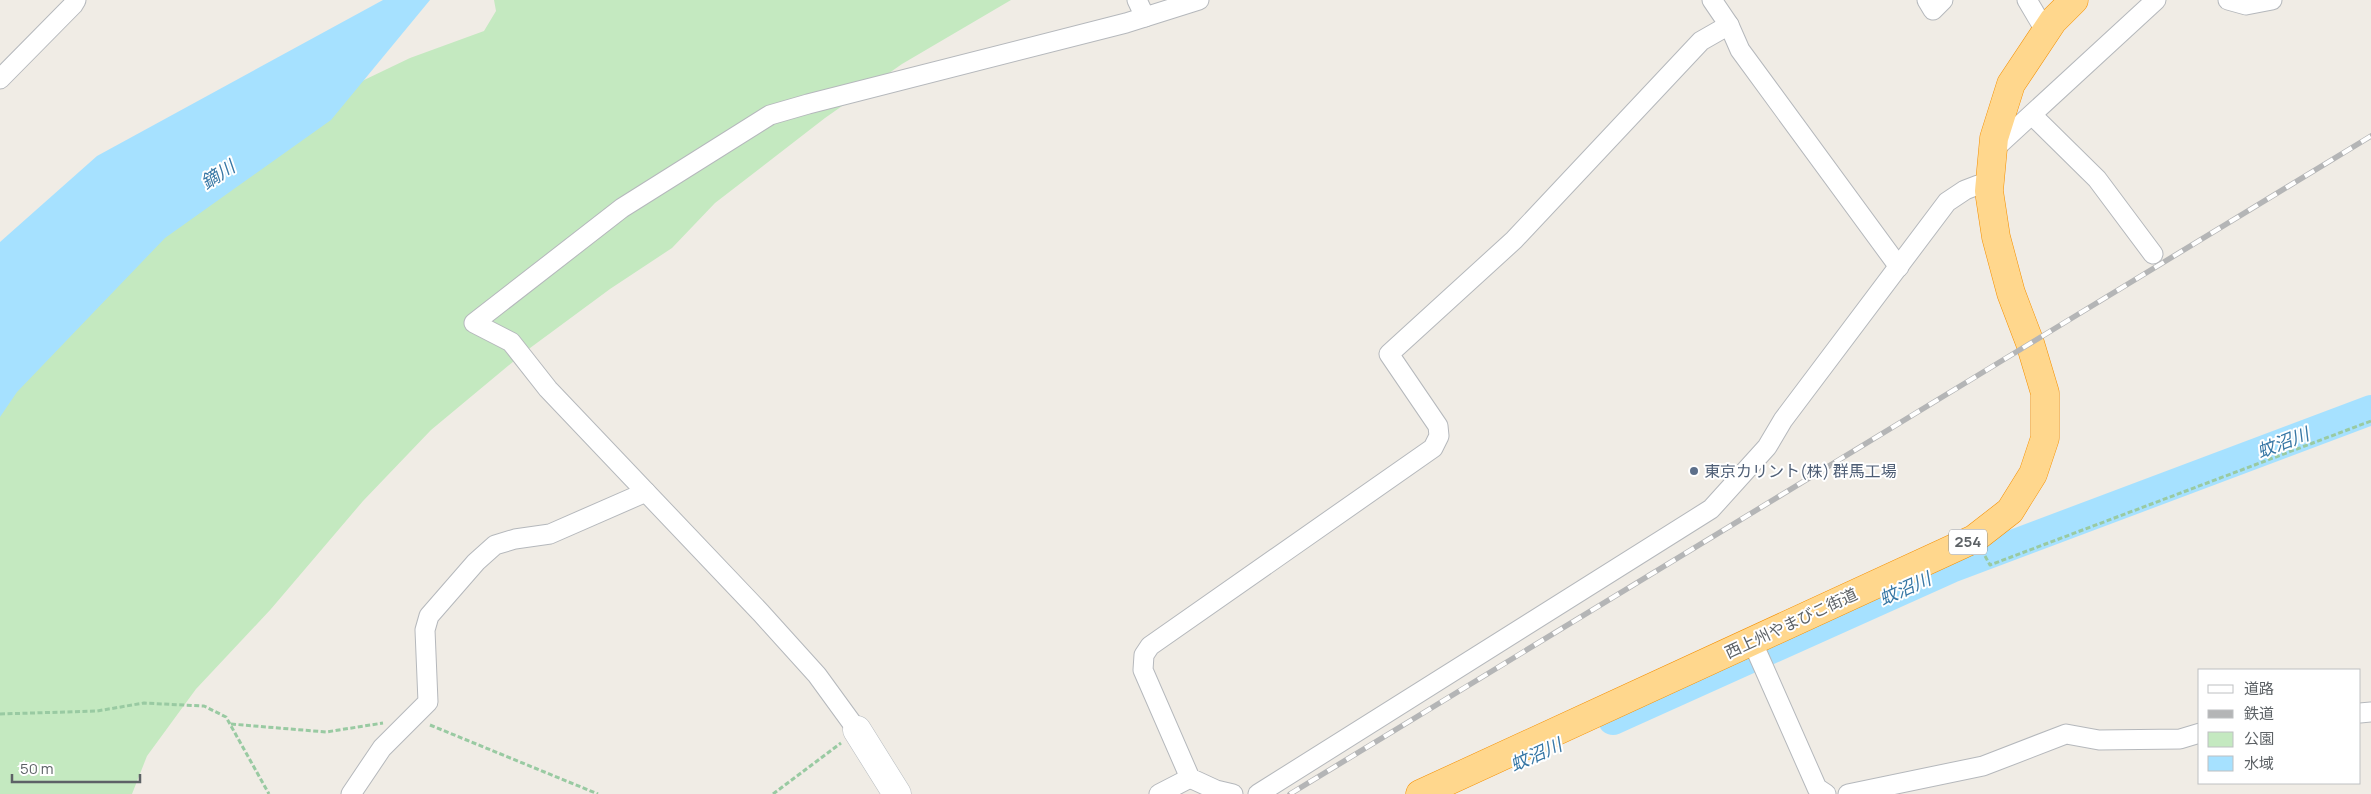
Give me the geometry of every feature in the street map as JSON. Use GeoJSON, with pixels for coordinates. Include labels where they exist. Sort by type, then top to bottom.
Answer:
{"type":"FeatureCollection","features":[{"type":"Feature","properties":{"kind":"highway","name":"西上州やまびこ街道"},"geometry":{"type":"LineString","coordinates":[[1420,794],[1757,651],[1974,539],[2010,511],[2033,474],[2045,438],[2045,393],[2030,343],[2011,293],[1996,237],[1989,191],[1994,138],[2010,84],[2053,21],[2074,0]]}},
{"type":"Feature","properties":{"kind":"street"},"geometry":{"type":"LineString","coordinates":[[0,80],[76,0]]}},
{"type":"Feature","properties":{"kind":"street"},"geometry":{"type":"LineString","coordinates":[[897,794],[858,730],[817,675],[548,389],[511,342],[474,323],[622,208],[770,115],[1141,8],[1199,0]]}},
{"type":"Feature","properties":{"kind":"street"},"geometry":{"type":"LineString","coordinates":[[1927,0],[1933,10],[1943,0]]}},
{"type":"Feature","properties":{"kind":"street"},"geometry":{"type":"LineString","coordinates":[[2027,0],[2046,32]]}},
{"type":"Feature","properties":{"kind":"street"},"geometry":{"type":"LineString","coordinates":[[1993,150],[2156,0]]}},
{"type":"Feature","properties":{"kind":"street"},"geometry":{"type":"LineString","coordinates":[[2228,0],[2246,5],[2272,0]]}},
{"type":"Feature","properties":{"kind":"street"},"geometry":{"type":"LineString","coordinates":[[1715,2],[1729,25],[1740,50],[1899,267]]}},
{"type":"Feature","properties":{"kind":"street"},"geometry":{"type":"LineString","coordinates":[[1233,794],[1216,790],[1190,778],[1143,670],[1144,655],[1150,646],[1433,448],[1439,436],[1438,426],[1389,354],[1514,240],[1701,41],[1729,25]]}},
{"type":"Feature","properties":{"kind":"street"},"geometry":{"type":"LineString","coordinates":[[2032,115],[2097,179],[2153,254]]}},
{"type":"Feature","properties":{"kind":"street"},"geometry":{"type":"LineString","coordinates":[[1258,794],[1711,509],[1767,447],[1783,420],[1947,202],[1965,190],[1978,185],[1989,191]]}},
{"type":"Feature","properties":{"kind":"street"},"geometry":{"type":"LineString","coordinates":[[351,794],[382,748],[428,702],[425,630],[429,616],[476,562],[495,545],[515,539],[550,534],[646,492]]}},
{"type":"Feature","properties":{"kind":"street"},"geometry":{"type":"LineString","coordinates":[[1757,651],[1817,788],[1826,794]]}},
{"type":"Feature","properties":{"kind":"street"},"geometry":{"type":"LineString","coordinates":[[1848,794],[1983,766],[2066,734],[2099,740],[2180,740],[2198,734]]}},
{"type":"Feature","properties":{"kind":"street"},"geometry":{"type":"LineString","coordinates":[[1159,794],[1190,778]]}},
{"type":"Feature","properties":{"kind":"path"},"geometry":{"type":"LineString","coordinates":[[1974,539],[1990,565],[2371,420]]}},
{"type":"Feature","properties":{"kind":"path"},"geometry":{"type":"LineString","coordinates":[[0,714],[97,712],[144,703],[204,706],[226,717],[269,794]]}},
{"type":"Feature","properties":{"kind":"path"},"geometry":{"type":"LineString","coordinates":[[231,724],[326,732],[412,718],[598,794]]}},
{"type":"Feature","properties":{"kind":"path"},"geometry":{"type":"LineString","coordinates":[[773,794],[858,730]]}},
{"type":"Feature","properties":{"kind":"green space"},"geometry":{"type":"Polygon","coordinates":[[[494,0],[1011,0],[902,64],[825,118],[715,203],[672,248],[610,289],[526,351],[431,430],[363,501],[271,609],[196,689],[147,756],[132,794],[0,794],[0,360],[362,81],[410,58],[484,31],[496,11],[494,0]]]}},
{"type":"Feature","properties":{"kind":"water","name":"鏑川"},"geometry":{"type":"Polygon","coordinates":[[[383,0],[430,0],[331,120],[165,238],[17,392],[0,417],[0,242],[97,156],[383,0]]]}},
{"type":"Feature","properties":{"kind":"waterway","name":"蚊沼川"},"geometry":{"type":"LineString","coordinates":[[1613,720],[1951,568],[2371,410]]}},
{"type":"Feature","properties":{"kind":"railway"},"geometry":{"type":"LineString","coordinates":[[1290,794],[2371,136]]}},
{"type":"Feature","properties":{"kind":"place","name":"東京カリント(株) 群馬工場"},"geometry":{"type":"Point","coordinates":[1694,471]}}]}
